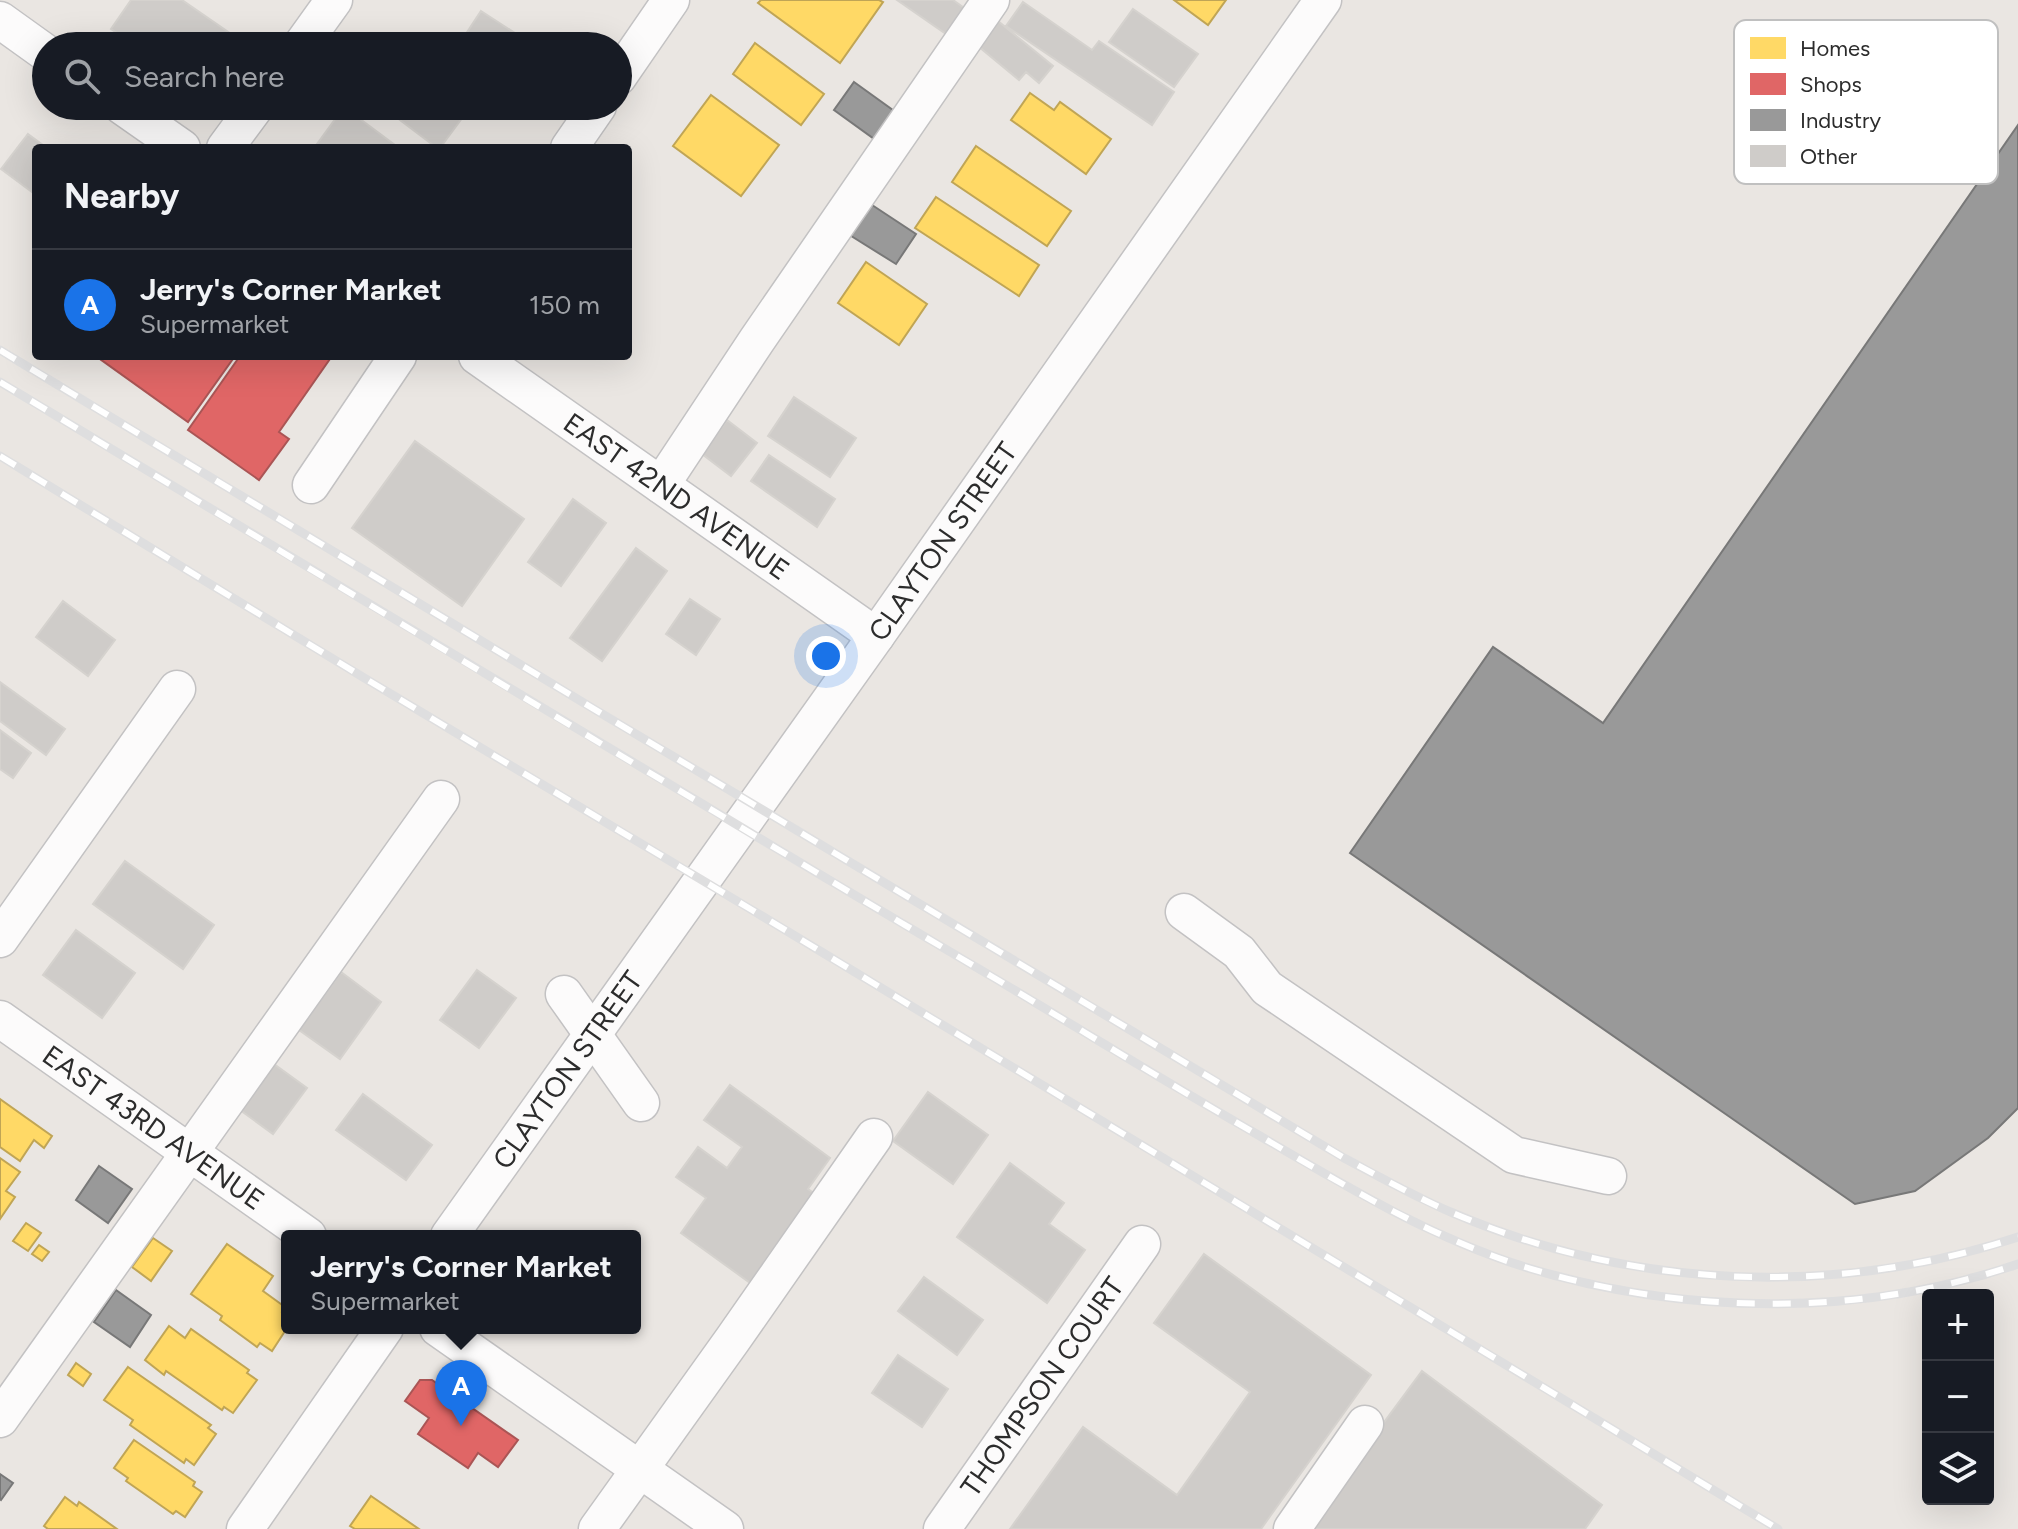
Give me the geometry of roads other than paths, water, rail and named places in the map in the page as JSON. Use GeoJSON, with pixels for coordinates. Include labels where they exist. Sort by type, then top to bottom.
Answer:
{"type":"FeatureCollection","features":[{"type":"Feature","properties":{"kind":"street"},"geometry":{"type":"LineString","coordinates":[[0,5],[4,0]]}},
{"type":"Feature","properties":{"kind":"street"},"geometry":{"type":"LineString","coordinates":[[311,32],[334,0]]}},
{"type":"Feature","properties":{"kind":"street"},"geometry":{"type":"LineString","coordinates":[[632,57],[671,0]]}},
{"type":"Feature","properties":{"kind":"street"},"geometry":{"type":"LineString","coordinates":[[661,485],[766,326],[991,0]]}},
{"type":"Feature","properties":{"kind":"street","name":"CLAYTON STREET"},"geometry":{"type":"LineString","coordinates":[[453,1230],[1323,0]]}},
{"type":"Feature","properties":{"kind":"street"},"geometry":{"type":"LineString","coordinates":[[0,20],[32,43]]}},
{"type":"Feature","properties":{"kind":"street"},"geometry":{"type":"LineString","coordinates":[[142,120],[176,144]]}},
{"type":"Feature","properties":{"kind":"street"},"geometry":{"type":"LineString","coordinates":[[228,144],[246,120]]}},
{"type":"Feature","properties":{"kind":"street"},"geometry":{"type":"LineString","coordinates":[[572,144],[588,120]]}},
{"type":"Feature","properties":{"kind":"street"},"geometry":{"type":"LineString","coordinates":[[311,485],[395,360]]}},
{"type":"Feature","properties":{"kind":"street","name":"EAST 42ND AVENUE"},"geometry":{"type":"LineString","coordinates":[[483,360],[876,636]]}},
{"type":"Feature","properties":{"kind":"street"},"geometry":{"type":"LineString","coordinates":[[0,939],[177,689]]}},
{"type":"Feature","properties":{"kind":"street"},"geometry":{"type":"LineString","coordinates":[[0,1419],[441,799]]}},
{"type":"Feature","properties":{"kind":"street"},"geometry":{"type":"LineString","coordinates":[[1184,912],[1239,952],[1267,988],[1514,1155],[1608,1176]]}},
{"type":"Feature","properties":{"kind":"street"},"geometry":{"type":"LineString","coordinates":[[564,994],[641,1103]]}},
{"type":"Feature","properties":{"kind":"street","name":"EAST 43RD AVENUE"},"geometry":{"type":"LineString","coordinates":[[0,1019],[300,1230]]}},
{"type":"Feature","properties":{"kind":"street"},"geometry":{"type":"LineString","coordinates":[[597,1529],[874,1137]]}},
{"type":"Feature","properties":{"kind":"street","name":"THOMPSON COURT"},"geometry":{"type":"LineString","coordinates":[[942,1529],[1142,1244]]}},
{"type":"Feature","properties":{"kind":"street"},"geometry":{"type":"LineString","coordinates":[[245,1529],[381,1334]]}},
{"type":"Feature","properties":{"kind":"street"},"geometry":{"type":"LineString","coordinates":[[447,1334],[725,1529]]}},
{"type":"Feature","properties":{"kind":"street"},"geometry":{"type":"LineString","coordinates":[[1292,1529],[1365,1424]]}},
{"type":"Feature","properties":{"kind":"railway"},"geometry":{"type":"LineString","coordinates":[[0,350],[1344,1158],[1439,1207],[1521,1238],[1590,1257],[1661,1270],[1733,1276],[1805,1276],[1877,1270],[1948,1257],[2018,1237]]}},
{"type":"Feature","properties":{"kind":"railway"},"geometry":{"type":"LineString","coordinates":[[0,382],[1194,1097],[1356,1192],[1455,1241],[1525,1267],[1585,1283],[1709,1301],[1772,1304],[1897,1294],[1958,1282],[2018,1264]]}},
{"type":"Feature","properties":{"kind":"railway"},"geometry":{"type":"LineString","coordinates":[[0,456],[1778,1529]]}},
{"type":"Feature","properties":{"kind":"place","name":"Jerry's Corner Market"},"geometry":{"type":"Point","coordinates":[461,1426]}}]}
